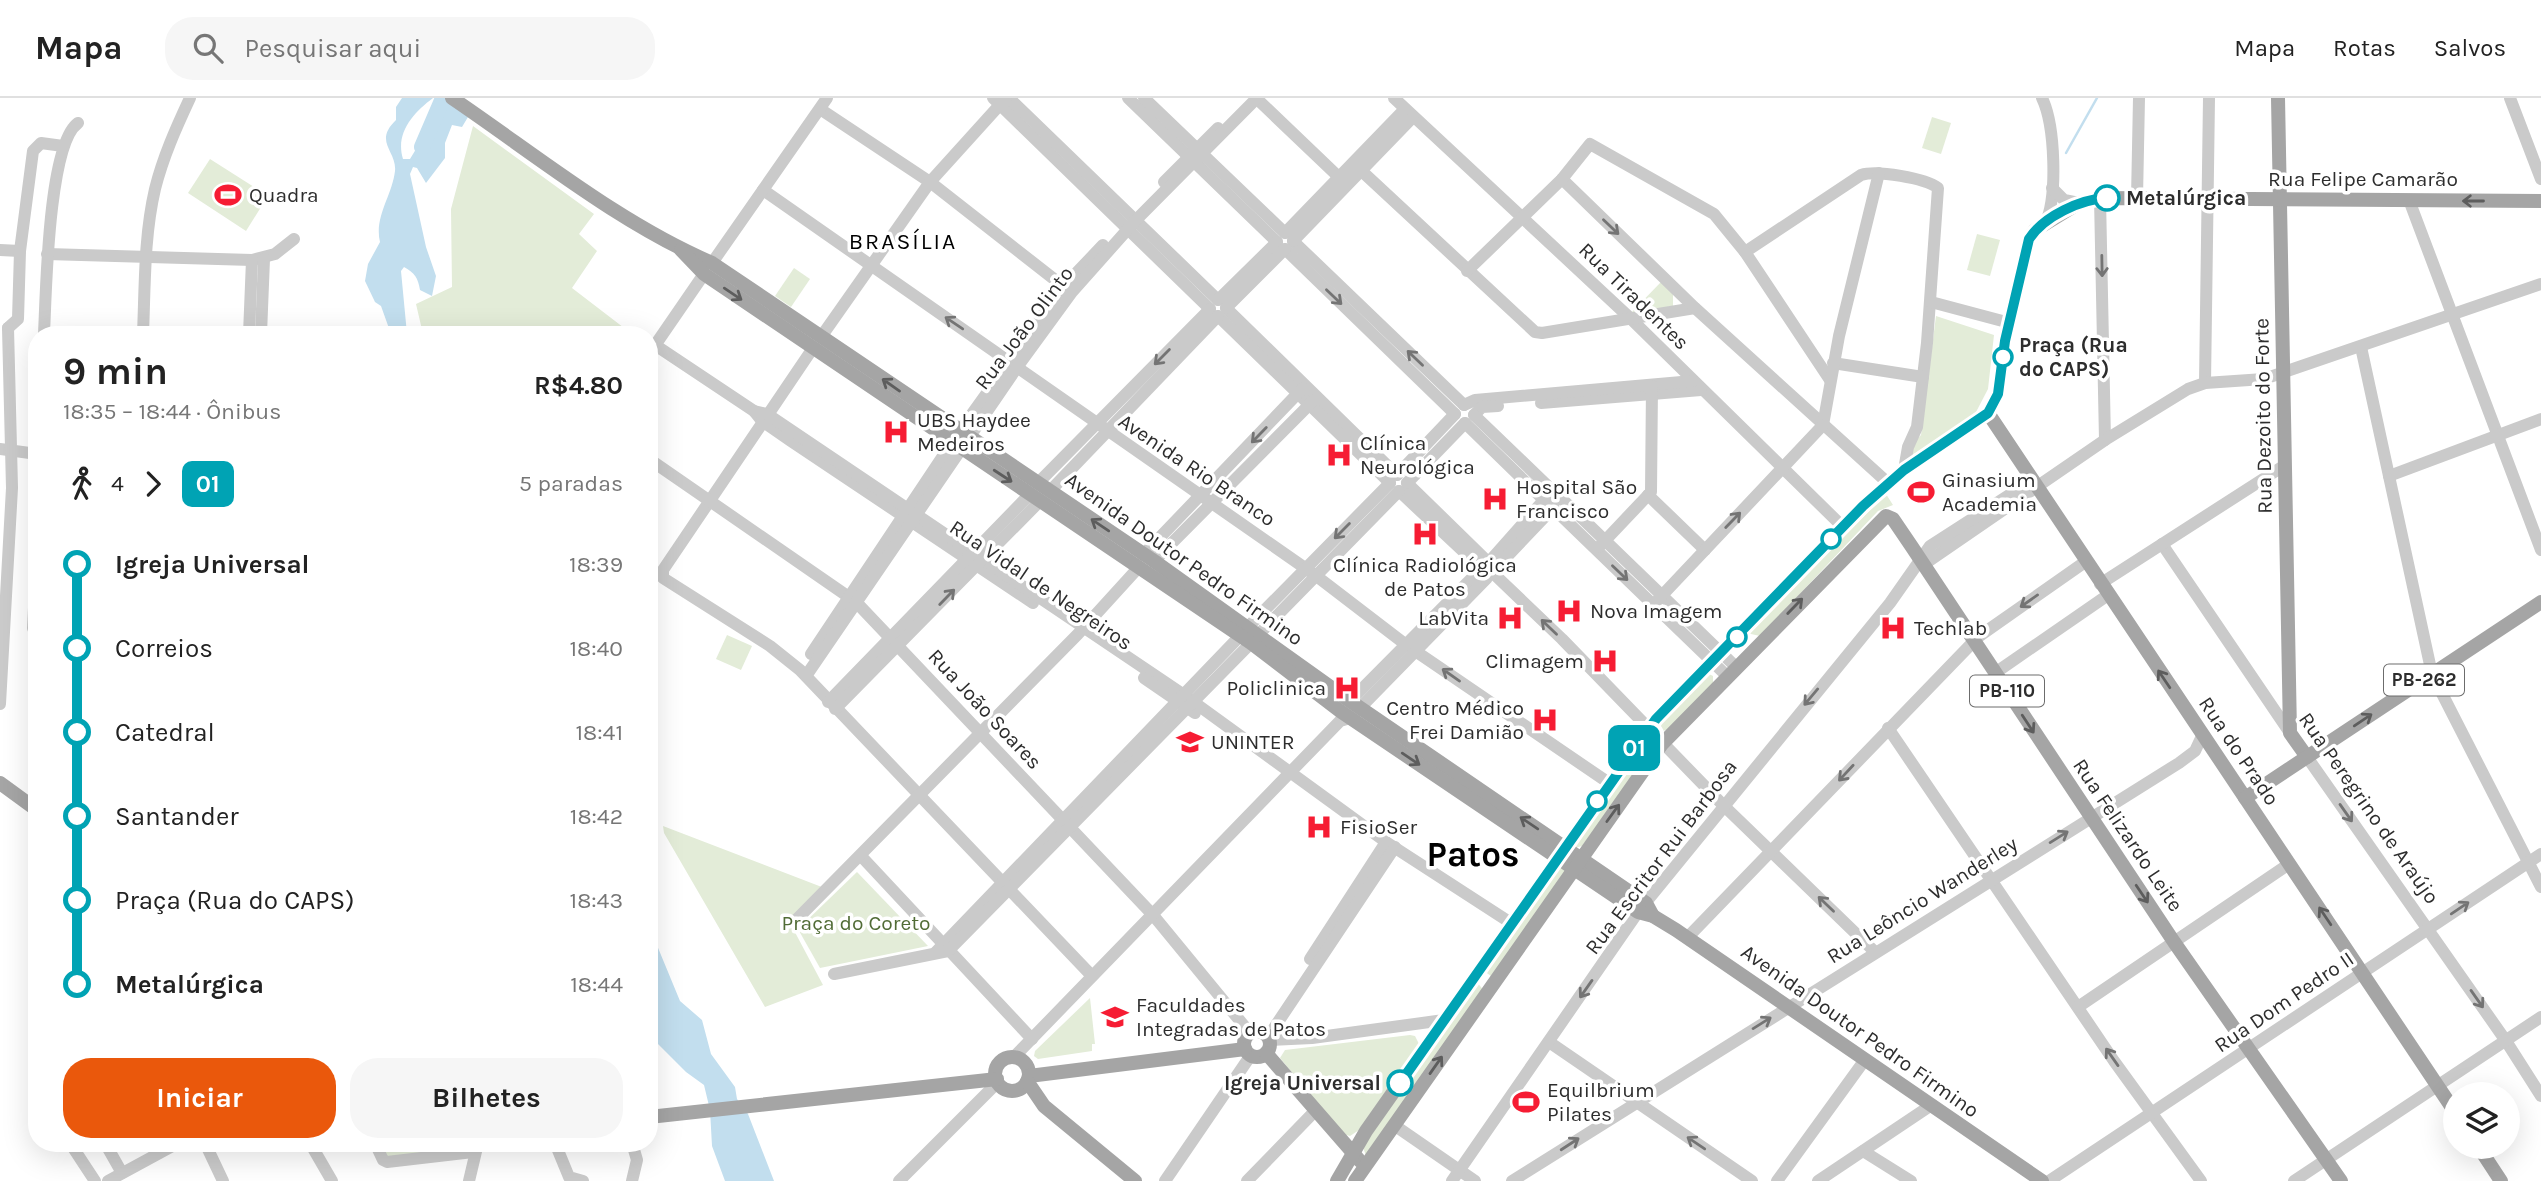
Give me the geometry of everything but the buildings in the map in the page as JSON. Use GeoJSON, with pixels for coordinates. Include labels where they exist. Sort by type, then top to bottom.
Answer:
{"type":"FeatureCollection","features":[{"type":"Feature","properties":{"kind":"main road","name":"Avenida Doutor Pedro Firmino"},"geometry":{"type":"LineString","coordinates":[[452,98],[960,440],[1145,561],[1249,635],[1348,712],[1561,852],[2042,1181]]}},
{"type":"Feature","properties":{"kind":"main road","name":"Rua Dezoito do Forte"},"geometry":{"type":"LineString","coordinates":[[2277,98],[2290,733]]}},
{"type":"Feature","properties":{"kind":"main road","name":"Rua Felipe Camarão"},"geometry":{"type":"LineString","coordinates":[[2045,224],[2073,207],[2100,198],[2541,201]]}},
{"type":"Feature","properties":{"kind":"main road"},"geometry":{"type":"LineString","coordinates":[[1337,1181],[1364,1135],[1647,729],[1888,483],[1988,413],[1998,394],[2010,323],[2029,239],[2045,224]]}},
{"type":"Feature","properties":{"kind":"main road","name":"Rua do Prado"},"geometry":{"type":"LineString","coordinates":[[1988,413],[2033,485],[2443,1094]]}},
{"type":"Feature","properties":{"kind":"main road","name":"Rua Felizardo Leite"},"geometry":{"type":"LineString","coordinates":[[1762,640],[1881,518],[1886,516],[1893,519],[1920,565],[1974,640],[2247,1050],[2341,1181]]}},
{"type":"Feature","properties":{"kind":"main road","name":"PB-262"},"geometry":{"type":"LineString","coordinates":[[2245,798],[2541,602]]}},
{"type":"Feature","properties":{"kind":"main road"},"geometry":{"type":"LineString","coordinates":[[1748,626],[1750,637],[1762,640]]}},
{"type":"Feature","properties":{"kind":"main road","name":"PB-110"},"geometry":{"type":"LineString","coordinates":[[1355,1181],[1662,744],[1762,640]]}},
{"type":"Feature","properties":{"kind":"main road","name":"Rua Peregrino de Araújo"},"geometry":{"type":"LineString","coordinates":[[2290,733],[2306,757]]}},
{"type":"Feature","properties":{"kind":"main road"},"geometry":{"type":"LineString","coordinates":[[0,783],[28,803]]}},
{"type":"Feature","properties":{"kind":"main road"},"geometry":{"type":"LineString","coordinates":[[1028,1075],[1257,1043],[1366,1167]]}},
{"type":"Feature","properties":{"kind":"main road"},"geometry":{"type":"LineString","coordinates":[[1000,1080],[1003,1060],[1021,1060],[1044,1105]]}},
{"type":"Feature","properties":{"kind":"main road"},"geometry":{"type":"LineString","coordinates":[[658,1116],[837,1095],[856,1089],[1000,1080],[1021,1088],[1028,1075]]}},
{"type":"Feature","properties":{"kind":"main road"},"geometry":{"type":"LineString","coordinates":[[1000,1080],[1044,1105],[1135,1181]]}},
{"type":"Feature","properties":{"kind":"main road"},"geometry":{"type":"LineString","coordinates":[[2487,1159],[2501,1181]]}},
{"type":"Feature","properties":{"kind":"street"},"geometry":{"type":"LineString","coordinates":[[143,326],[146,255],[155,190],[170,139],[190,98]]}},
{"type":"Feature","properties":{"kind":"street"},"geometry":{"type":"LineString","coordinates":[[1128,98],[1196,156],[1732,671]]}},
{"type":"Feature","properties":{"kind":"street"},"geometry":{"type":"LineString","coordinates":[[1144,98],[1196,156]]}},
{"type":"Feature","properties":{"kind":"street","name":"Rua João Olinto"},"geometry":{"type":"LineString","coordinates":[[1196,156],[1248,98]]}},
{"type":"Feature","properties":{"kind":"street"},"geometry":{"type":"LineString","coordinates":[[1257,98],[1343,181]]}},
{"type":"Feature","properties":{"kind":"street","name":"Rua João Olinto"},"geometry":{"type":"LineString","coordinates":[[803,673],[960,440],[1068,290],[1130,222],[1257,98]]}},
{"type":"Feature","properties":{"kind":"street","name":"Rua Tiradentes"},"geometry":{"type":"LineString","coordinates":[[1395,98],[1523,215],[1843,527]]}},
{"type":"Feature","properties":{"kind":"street"},"geometry":{"type":"LineString","coordinates":[[2042,98],[2051,126],[2052,204],[2045,224]]}},
{"type":"Feature","properties":{"kind":"street"},"geometry":{"type":"LineString","coordinates":[[2137,198],[2139,98]]}},
{"type":"Feature","properties":{"kind":"street"},"geometry":{"type":"LineString","coordinates":[[2209,98],[2205,383],[2254,381],[2283,373],[2541,284]]}},
{"type":"Feature","properties":{"kind":"street"},"geometry":{"type":"LineString","coordinates":[[2510,98],[2541,179]]}},
{"type":"Feature","properties":{"kind":"street"},"geometry":{"type":"LineString","coordinates":[[1092,976],[803,673],[770,646],[666,582],[663,570],[761,415],[817,343],[930,182],[1002,100],[1562,639],[1723,805],[1875,952]]}},
{"type":"Feature","properties":{"kind":"street"},"geometry":{"type":"LineString","coordinates":[[658,341],[824,103],[1068,290]]}},
{"type":"Feature","properties":{"kind":"street"},"geometry":{"type":"LineString","coordinates":[[1040,492],[1095,424],[1218,308],[1409,113]]}},
{"type":"Feature","properties":{"kind":"street"},"geometry":{"type":"LineString","coordinates":[[44,326],[47,254],[63,146],[67,133],[78,123]]}},
{"type":"Feature","properties":{"kind":"street"},"geometry":{"type":"LineString","coordinates":[[0,704],[6,449],[4,328],[18,319],[20,251],[33,151],[41,143],[63,146]]}},
{"type":"Feature","properties":{"kind":"street"},"geometry":{"type":"LineString","coordinates":[[1468,271],[1562,180],[1590,144],[1709,211],[1745,252],[1830,380]]}},
{"type":"Feature","properties":{"kind":"street"},"geometry":{"type":"LineString","coordinates":[[1356,167],[1523,323],[1538,333],[1695,309]]}},
{"type":"Feature","properties":{"kind":"street"},"geometry":{"type":"LineString","coordinates":[[1745,252],[1855,178],[1868,173],[1930,183],[1938,188],[1931,302],[1917,427],[1908,447],[1904,470]]}},
{"type":"Feature","properties":{"kind":"street"},"geometry":{"type":"LineString","coordinates":[[1658,601],[1823,425],[1833,363],[1879,173]]}},
{"type":"Feature","properties":{"kind":"street"},"geometry":{"type":"LineString","coordinates":[[1562,180],[1695,309],[1888,483]]}},
{"type":"Feature","properties":{"kind":"street"},"geometry":{"type":"LineString","coordinates":[[2052,188],[2073,207]]}},
{"type":"Feature","properties":{"kind":"street","name":"Avenida Rio Branco"},"geometry":{"type":"LineString","coordinates":[[764,190],[1310,572],[1411,648],[1609,783]]}},
{"type":"Feature","properties":{"kind":"street"},"geometry":{"type":"LineString","coordinates":[[2100,198],[2105,440]]}},
{"type":"Feature","properties":{"kind":"street"},"geometry":{"type":"LineString","coordinates":[[2409,200],[2541,550]]}},
{"type":"Feature","properties":{"kind":"street"},"geometry":{"type":"LineString","coordinates":[[2052,204],[2059,210],[2073,207]]}},
{"type":"Feature","properties":{"kind":"street"},"geometry":{"type":"LineString","coordinates":[[47,254],[258,259],[294,239]]}},
{"type":"Feature","properties":{"kind":"street"},"geometry":{"type":"LineString","coordinates":[[0,250],[20,251]]}},
{"type":"Feature","properties":{"kind":"street"},"geometry":{"type":"LineString","coordinates":[[250,326],[258,259]]}},
{"type":"Feature","properties":{"kind":"street"},"geometry":{"type":"LineString","coordinates":[[258,259],[261,326]]}},
{"type":"Feature","properties":{"kind":"street"},"geometry":{"type":"LineString","coordinates":[[1931,302],[2010,323]]}},
{"type":"Feature","properties":{"kind":"street"},"geometry":{"type":"LineString","coordinates":[[831,705],[1040,492],[1107,432],[1218,308]]}},
{"type":"Feature","properties":{"kind":"street"},"geometry":{"type":"LineString","coordinates":[[2361,347],[2432,674],[2541,887]]}},
{"type":"Feature","properties":{"kind":"street","name":"Rua Vidal de Negreiros"},"geometry":{"type":"LineString","coordinates":[[658,354],[761,415],[1186,701],[1391,845],[1511,923]]}},
{"type":"Feature","properties":{"kind":"street"},"geometry":{"type":"LineString","coordinates":[[1833,363],[1923,377]]}},
{"type":"Feature","properties":{"kind":"street","name":"Rua Escritor Rui Barbosa"},"geometry":{"type":"LineString","coordinates":[[1456,1176],[1549,1042],[1723,805],[1920,565],[2033,485],[2176,395],[2205,383]]}},
{"type":"Feature","properties":{"kind":"street"},"geometry":{"type":"LineString","coordinates":[[834,974],[942,949],[1398,483],[1475,400],[1697,385]]}},
{"type":"Feature","properties":{"kind":"street"},"geometry":{"type":"LineString","coordinates":[[1206,499],[1302,389]]}},
{"type":"Feature","properties":{"kind":"street"},"geometry":{"type":"LineString","coordinates":[[1600,545],[1652,488],[1652,390]]}},
{"type":"Feature","properties":{"kind":"street"},"geometry":{"type":"LineString","coordinates":[[797,919],[1081,631],[1206,499],[1314,400]]}},
{"type":"Feature","properties":{"kind":"street"},"geometry":{"type":"LineString","coordinates":[[2389,476],[2541,419]]}},
{"type":"Feature","properties":{"kind":"street"},"geometry":{"type":"LineString","coordinates":[[6,449],[28,453]]}},
{"type":"Feature","properties":{"kind":"street","name":"Rua João Soares"},"geometry":{"type":"LineString","coordinates":[[658,465],[853,598],[1153,915],[1257,1043]]}},
{"type":"Feature","properties":{"kind":"street"},"geometry":{"type":"LineString","coordinates":[[1995,673],[2162,544],[2285,465]]}},
{"type":"Feature","properties":{"kind":"street"},"geometry":{"type":"LineString","coordinates":[[1648,495],[1705,550]]}},
{"type":"Feature","properties":{"kind":"street"},"geometry":{"type":"LineString","coordinates":[[1014,1058],[1553,499]]}},
{"type":"Feature","properties":{"kind":"street","name":"Rua Peregrino de Araújo"},"geometry":{"type":"LineString","coordinates":[[2162,544],[2290,733]]}},
{"type":"Feature","properties":{"kind":"street"},"geometry":{"type":"LineString","coordinates":[[1687,938],[1772,853],[1974,640],[2085,562]]}},
{"type":"Feature","properties":{"kind":"street"},"geometry":{"type":"LineString","coordinates":[[1888,728],[2078,1007],[2201,1181]]}},
{"type":"Feature","properties":{"kind":"street","name":"Rua Leôncio Wanderley"},"geometry":{"type":"LineString","coordinates":[[1512,1181],[2189,757],[2199,746],[2203,736]]}},
{"type":"Feature","properties":{"kind":"street","name":"Rua Peregrino de Araújo"},"geometry":{"type":"LineString","coordinates":[[2306,757],[2506,1041],[2541,1096]]}},
{"type":"Feature","properties":{"kind":"street"},"geometry":{"type":"LineString","coordinates":[[1165,1181],[1391,845]]}},
{"type":"Feature","properties":{"kind":"street","name":"Rua Dom Pedro II"},"geometry":{"type":"LineString","coordinates":[[2049,1181],[2541,854]]}},
{"type":"Feature","properties":{"kind":"street"},"geometry":{"type":"LineString","coordinates":[[861,856],[942,949],[1032,1039]]}},
{"type":"Feature","properties":{"kind":"street"},"geometry":{"type":"LineString","coordinates":[[2078,1007],[2290,864]]}},
{"type":"Feature","properties":{"kind":"street"},"geometry":{"type":"LineString","coordinates":[[2294,1181],[2541,1017]]}},
{"type":"Feature","properties":{"kind":"street"},"geometry":{"type":"LineString","coordinates":[[1257,1043],[1444,1020]]}},
{"type":"Feature","properties":{"kind":"street"},"geometry":{"type":"LineString","coordinates":[[1549,1042],[1752,1181]]}},
{"type":"Feature","properties":{"kind":"street"},"geometry":{"type":"LineString","coordinates":[[1777,1181],[1864,1061]]}},
{"type":"Feature","properties":{"kind":"street"},"geometry":{"type":"LineString","coordinates":[[899,1181],[1000,1080]]}},
{"type":"Feature","properties":{"kind":"street"},"geometry":{"type":"LineString","coordinates":[[1818,1181],[1930,1106]]}},
{"type":"Feature","properties":{"kind":"street"},"geometry":{"type":"LineString","coordinates":[[1247,1181],[1316,1110]]}},
{"type":"Feature","properties":{"kind":"street"},"geometry":{"type":"LineString","coordinates":[[1394,1125],[1456,1176],[1475,1181]]}},
{"type":"Feature","properties":{"kind":"street"},"geometry":{"type":"LineString","coordinates":[[1863,1151],[1911,1181]]}},
{"type":"Feature","properties":{"kind":"street"},"geometry":{"type":"LineString","coordinates":[[76,1152],[95,1181]]}},
{"type":"Feature","properties":{"kind":"street"},"geometry":{"type":"LineString","coordinates":[[110,1152],[122,1173]]}},
{"type":"Feature","properties":{"kind":"street"},"geometry":{"type":"LineString","coordinates":[[108,1181],[161,1152]]}},
{"type":"Feature","properties":{"kind":"street"},"geometry":{"type":"LineString","coordinates":[[209,1152],[223,1181]]}},
{"type":"Feature","properties":{"kind":"street"},"geometry":{"type":"LineString","coordinates":[[315,1152],[332,1181]]}},
{"type":"Feature","properties":{"kind":"street"},"geometry":{"type":"LineString","coordinates":[[379,1152],[387,1162],[441,1152]]}},
{"type":"Feature","properties":{"kind":"street"},"geometry":{"type":"LineString","coordinates":[[469,1181],[473,1152]]}},
{"type":"Feature","properties":{"kind":"street"},"geometry":{"type":"LineString","coordinates":[[559,1152],[569,1177],[583,1181]]}},
{"type":"Feature","properties":{"kind":"street"},"geometry":{"type":"LineString","coordinates":[[632,1181],[637,1160],[635,1152]]}},
{"type":"Feature","properties":{"kind":"green space"},"geometry":{"type":"Polygon","coordinates":[[[1932,117],[1951,123],[1941,154],[1922,148],[1932,117]]]}},
{"type":"Feature","properties":{"kind":"green space"},"geometry":{"type":"Polygon","coordinates":[[[473,126],[594,214],[579,234],[597,251],[572,288],[622,326],[421,326],[416,304],[452,287],[451,209],[473,126]]]}},
{"type":"Feature","properties":{"kind":"green space","name":"Quadra"},"geometry":{"type":"Polygon","coordinates":[[[210,159],[268,196],[246,231],[188,193],[210,159]]]}},
{"type":"Feature","properties":{"kind":"green space"},"geometry":{"type":"Polygon","coordinates":[[[1977,234],[2000,240],[1990,276],[1967,270],[1977,234]]]}},
{"type":"Feature","properties":{"kind":"green space"},"geometry":{"type":"Polygon","coordinates":[[[794,268],[810,279],[791,307],[775,296],[794,268]]]}},
{"type":"Feature","properties":{"kind":"green space"},"geometry":{"type":"Polygon","coordinates":[[[1661,282],[1673,294],[1673,306],[1630,314],[1661,282]]]}},
{"type":"Feature","properties":{"kind":"green space"},"geometry":{"type":"Polygon","coordinates":[[[1936,316],[1994,335],[1988,389],[1975,414],[1908,458],[1911,445],[1921,435],[1936,316]]]}},
{"type":"Feature","properties":{"kind":"green space"},"geometry":{"type":"Polygon","coordinates":[[[1886,494],[1893,505],[1878,511],[1760,636],[1751,634],[1749,632],[1886,494]]]}},
{"type":"Feature","properties":{"kind":"green space"},"geometry":{"type":"Polygon","coordinates":[[[727,635],[752,646],[741,670],[716,659],[727,635]]]}},
{"type":"Feature","properties":{"kind":"green space"},"geometry":{"type":"Polygon","coordinates":[[[1709,674],[1713,676],[1713,683],[1669,729],[1663,731],[1658,723],[1709,674]]]}},
{"type":"Feature","properties":{"kind":"green space"},"geometry":{"type":"Polygon","coordinates":[[[1642,748],[1645,760],[1582,846],[1575,848],[1574,842],[1642,748]]]}},
{"type":"Feature","properties":{"kind":"green space"},"geometry":{"type":"Polygon","coordinates":[[[663,826],[827,889],[789,921],[823,985],[765,1007],[664,833],[663,826]]]}},
{"type":"Feature","properties":{"kind":"green space"},"geometry":{"type":"Polygon","coordinates":[[[1561,866],[1567,873],[1491,976],[1484,971],[1561,866]]]}},
{"type":"Feature","properties":{"kind":"green space","name":"Praça do Coreto"},"geometry":{"type":"Polygon","coordinates":[[[857,872],[928,946],[820,968],[798,929],[857,872]]]}},
{"type":"Feature","properties":{"kind":"green space"},"geometry":{"type":"Polygon","coordinates":[[[1477,982],[1484,991],[1366,1156],[1363,1147],[1477,982]]]}},
{"type":"Feature","properties":{"kind":"green space"},"geometry":{"type":"Polygon","coordinates":[[[1090,998],[1095,1044],[1092,1044],[1092,1051],[1038,1059],[1034,1056],[1035,1051],[1090,998]]]}},
{"type":"Feature","properties":{"kind":"green space"},"geometry":{"type":"Polygon","coordinates":[[[1415,1036],[1419,1044],[1359,1130],[1350,1136],[1343,1134],[1280,1058],[1285,1050],[1415,1036]]]}},
{"type":"Feature","properties":{"kind":"green space"},"geometry":{"type":"Polygon","coordinates":[[[385,1152],[435,1152],[388,1159],[385,1152]]]}},
{"type":"Feature","properties":{"kind":"water"},"geometry":{"type":"Polygon","coordinates":[[[402,98],[433,98],[407,124],[402,141],[403,159],[410,159],[447,98],[468,117],[462,127],[452,125],[445,143],[445,158],[426,183],[417,168],[413,167],[410,174],[426,247],[436,276],[432,296],[420,290],[411,271],[404,267],[401,271],[406,326],[388,326],[381,306],[375,302],[365,281],[368,264],[380,242],[379,224],[395,171],[386,134],[396,120],[396,107],[402,98]]]}},
{"type":"Feature","properties":{"kind":"water"},"geometry":{"type":"Polygon","coordinates":[[[658,948],[680,1001],[702,1020],[711,1054],[735,1087],[737,1099],[748,1114],[774,1181],[725,1181],[712,1146],[710,1110],[704,1085],[686,1072],[658,1044],[658,948]]]}},
{"type":"Feature","properties":{"kind":"waterway"},"geometry":{"type":"LineString","coordinates":[[422,147],[443,98]]}},
{"type":"Feature","properties":{"kind":"waterway"},"geometry":{"type":"LineString","coordinates":[[2066,153],[2097,98]]}},
{"type":"Feature","properties":{"kind":"bus line","name":"01"},"geometry":{"type":"LineString","coordinates":[[1400,1083],[1647,729],[1863,506],[1904,470],[1988,413],[1998,394],[2005,341],[2029,239],[2035,230],[2079,203],[2107,198]]}},
{"type":"Feature","properties":{"kind":"place","name":"Quadra"},"geometry":{"type":"Point","coordinates":[228,195]}},
{"type":"Feature","properties":{"kind":"place","name":"Metalúrgica"},"geometry":{"type":"Point","coordinates":[2107,198]}},
{"type":"Feature","properties":{"kind":"place","name":"Praça (Rua do CAPS)"},"geometry":{"type":"Point","coordinates":[2003,357]}},
{"type":"Feature","properties":{"kind":"place","name":"UBS Haydee Medeiros"},"geometry":{"type":"Point","coordinates":[896,432]}},
{"type":"Feature","properties":{"kind":"place","name":"Clínica Neurológica"},"geometry":{"type":"Point","coordinates":[1339,455]}},
{"type":"Feature","properties":{"kind":"place","name":"Ginasium Academia"},"geometry":{"type":"Point","coordinates":[1921,492]}},
{"type":"Feature","properties":{"kind":"place","name":"Hospital São Francisco"},"geometry":{"type":"Point","coordinates":[1495,499]}},
{"type":"Feature","properties":{"kind":"place","name":"Clínica Radiológica de Patos"},"geometry":{"type":"Point","coordinates":[1425,534]}},
{"type":"Feature","properties":{"kind":"place","name":"Nova Imagem"},"geometry":{"type":"Point","coordinates":[1569,611]}},
{"type":"Feature","properties":{"kind":"place","name":"LabVita"},"geometry":{"type":"Point","coordinates":[1510,618]}},
{"type":"Feature","properties":{"kind":"place","name":"Techlab"},"geometry":{"type":"Point","coordinates":[1893,628]}},
{"type":"Feature","properties":{"kind":"place","name":"Climagem"},"geometry":{"type":"Point","coordinates":[1605,661]}},
{"type":"Feature","properties":{"kind":"place","name":"Policlinica"},"geometry":{"type":"Point","coordinates":[1347,688]}},
{"type":"Feature","properties":{"kind":"place","name":"Centro Médico Frei Damião"},"geometry":{"type":"Point","coordinates":[1545,720]}},
{"type":"Feature","properties":{"kind":"place","name":"UNINTER"},"geometry":{"type":"Point","coordinates":[1190,742]}},
{"type":"Feature","properties":{"kind":"place","name":"FisioSer"},"geometry":{"type":"Point","coordinates":[1319,827]}},
{"type":"Feature","properties":{"kind":"place","name":"Faculdades Integradas de Patos"},"geometry":{"type":"Point","coordinates":[1115,1017]}},
{"type":"Feature","properties":{"kind":"place","name":"Igreja Universal"},"geometry":{"type":"Point","coordinates":[1400,1083]}},
{"type":"Feature","properties":{"kind":"place","name":"Equilbrium Pilates"},"geometry":{"type":"Point","coordinates":[1526,1102]}},
{"type":"Feature","properties":{"kind":"district","name":"BRASÍLIA"},"geometry":{"type":"Point","coordinates":[903,241]}},
{"type":"Feature","properties":{"kind":"district","name":"Patos"},"geometry":{"type":"Point","coordinates":[1473,854]}}]}
